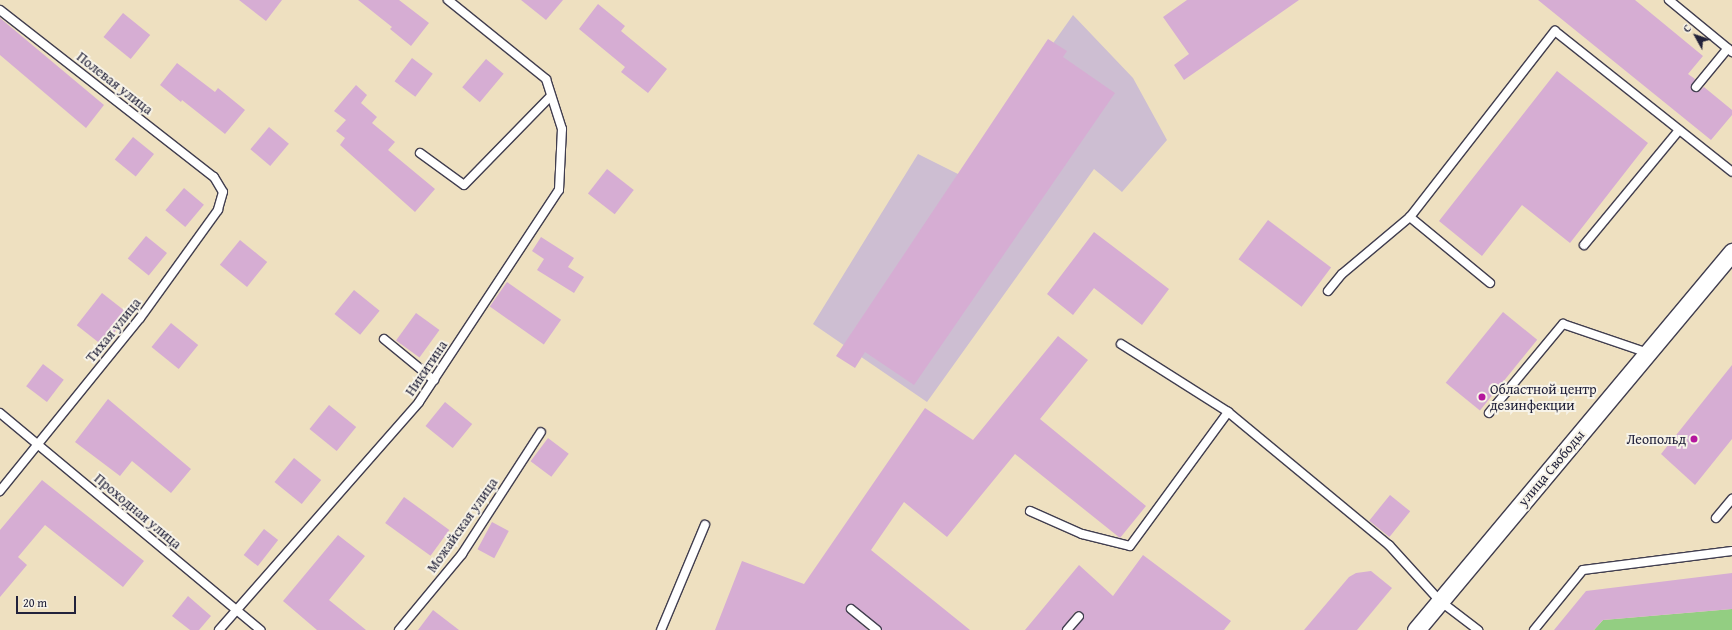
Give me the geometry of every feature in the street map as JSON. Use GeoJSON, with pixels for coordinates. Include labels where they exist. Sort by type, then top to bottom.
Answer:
{"type":"FeatureCollection","features":[{"type":"Feature","properties":{"kind":"street","name":"улица Свободы"},"geometry":{"type":"LineString","coordinates":[[1416,630],[1732,252]]}},
{"type":"Feature","properties":{"kind":"lane","name":"Никитина"},"geometry":{"type":"LineString","coordinates":[[219,630],[235,609],[419,402],[559,190],[562,129],[546,79],[448,0]]}},
{"type":"Feature","properties":{"kind":"lane"},"geometry":{"type":"LineString","coordinates":[[1669,0],[1730,50],[1696,87]]}},
{"type":"Feature","properties":{"kind":"lane","name":"Полевая улица"},"geometry":{"type":"LineString","coordinates":[[0,10],[214,177]]}},
{"type":"Feature","properties":{"kind":"lane"},"geometry":{"type":"LineString","coordinates":[[1328,291],[1342,274],[1410,217],[1555,31],[1732,172]]}},
{"type":"Feature","properties":{"kind":"lane"},"geometry":{"type":"LineString","coordinates":[[420,153],[464,185],[551,96]]}},
{"type":"Feature","properties":{"kind":"lane"},"geometry":{"type":"LineString","coordinates":[[1584,245],[1679,130]]}},
{"type":"Feature","properties":{"kind":"lane","name":"Тихая улица"},"geometry":{"type":"LineString","coordinates":[[0,491],[140,318],[218,210],[223,192],[214,177]]}},
{"type":"Feature","properties":{"kind":"lane"},"geometry":{"type":"LineString","coordinates":[[1410,217],[1490,283]]}},
{"type":"Feature","properties":{"kind":"lane"},"geometry":{"type":"LineString","coordinates":[[1489,413],[1563,324],[1648,353]]}},
{"type":"Feature","properties":{"kind":"lane"},"geometry":{"type":"LineString","coordinates":[[384,339],[434,380]]}},
{"type":"Feature","properties":{"kind":"lane"},"geometry":{"type":"LineString","coordinates":[[1121,344],[1228,412],[1389,545],[1440,601],[1478,630]]}},
{"type":"Feature","properties":{"kind":"lane"},"geometry":{"type":"LineString","coordinates":[[1030,511],[1082,534],[1130,546],[1228,412]]}},
{"type":"Feature","properties":{"kind":"lane","name":"Проходная улица"},"geometry":{"type":"LineString","coordinates":[[0,413],[260,630]]}},
{"type":"Feature","properties":{"kind":"lane","name":"Можайская улица"},"geometry":{"type":"LineString","coordinates":[[399,630],[462,554],[541,432]]}},
{"type":"Feature","properties":{"kind":"lane"},"geometry":{"type":"LineString","coordinates":[[1716,518],[1732,499]]}},
{"type":"Feature","properties":{"kind":"lane"},"geometry":{"type":"LineString","coordinates":[[661,630],[705,525]]}},
{"type":"Feature","properties":{"kind":"lane"},"geometry":{"type":"LineString","coordinates":[[1534,630],[1582,570],[1732,551]]}},
{"type":"Feature","properties":{"kind":"lane"},"geometry":{"type":"LineString","coordinates":[[851,609],[877,630]]}},
{"type":"Feature","properties":{"kind":"lane"},"geometry":{"type":"LineString","coordinates":[[1067,630],[1079,616]]}},
{"type":"Feature","properties":{"kind":"shaded area"},"geometry":{"type":"Polygon","coordinates":[[[1073,15],[1133,78],[1167,140],[1122,192],[1094,169],[927,402],[813,324],[918,154],[960,175],[1073,15]]]}},
{"type":"Feature","properties":{"kind":"green space"},"geometry":{"type":"Polygon","coordinates":[[[1732,609],[1732,630],[1594,630],[1603,620],[1732,609]]]}},
{"type":"Feature","properties":{"kind":"building"},"geometry":{"type":"Polygon","coordinates":[[[239,0],[282,0],[266,21],[239,0]]]}},
{"type":"Feature","properties":{"kind":"building"},"geometry":{"type":"Polygon","coordinates":[[[358,0],[399,0],[429,23],[411,46],[390,29],[392,27],[358,0]]]}},
{"type":"Feature","properties":{"kind":"building"},"geometry":{"type":"Polygon","coordinates":[[[521,0],[563,0],[546,20],[521,0]]]}},
{"type":"Feature","properties":{"kind":"building"},"geometry":{"type":"Polygon","coordinates":[[[1187,0],[1299,0],[1184,80],[1174,65],[1189,54],[1163,17],[1187,0]]]}},
{"type":"Feature","properties":{"kind":"building"},"geometry":{"type":"Polygon","coordinates":[[[1538,0],[1635,0],[1703,56],[1688,74],[1695,79],[1691,89],[1698,92],[1704,87],[1732,110],[1732,115],[1711,140],[1538,0]]]}},
{"type":"Feature","properties":{"kind":"building"},"geometry":{"type":"Polygon","coordinates":[[[598,4],[625,26],[621,31],[667,69],[648,93],[621,72],[625,67],[579,29],[598,4]]]}},
{"type":"Feature","properties":{"kind":"building"},"geometry":{"type":"Polygon","coordinates":[[[123,13],[150,35],[131,59],[103,37],[123,13]]]}},
{"type":"Feature","properties":{"kind":"building"},"geometry":{"type":"Polygon","coordinates":[[[0,18],[104,105],[86,128],[0,55],[0,18]]]}},
{"type":"Feature","properties":{"kind":"building"},"geometry":{"type":"Polygon","coordinates":[[[1048,39],[1067,51],[1063,57],[1115,93],[914,385],[865,352],[855,368],[836,356],[1048,39]]]}},
{"type":"Feature","properties":{"kind":"building"},"geometry":{"type":"Polygon","coordinates":[[[412,58],[433,74],[415,97],[395,81],[412,58]]]}},
{"type":"Feature","properties":{"kind":"building"},"geometry":{"type":"Polygon","coordinates":[[[486,59],[504,74],[480,102],[462,87],[486,59]]]}},
{"type":"Feature","properties":{"kind":"building"},"geometry":{"type":"Polygon","coordinates":[[[177,63],[215,92],[218,88],[245,110],[225,134],[182,100],[181,102],[160,85],[177,63]]]}},
{"type":"Feature","properties":{"kind":"building"},"geometry":{"type":"Polygon","coordinates":[[[1557,71],[1648,143],[1570,243],[1522,205],[1482,256],[1439,221],[1557,71]]]}},
{"type":"Feature","properties":{"kind":"building"},"geometry":{"type":"Polygon","coordinates":[[[356,85],[367,95],[361,103],[377,117],[372,123],[395,142],[388,150],[435,189],[415,212],[340,145],[345,138],[336,131],[346,120],[334,111],[356,85]]]}},
{"type":"Feature","properties":{"kind":"building"},"geometry":{"type":"Polygon","coordinates":[[[269,127],[289,144],[270,166],[250,149],[269,127]]]}},
{"type":"Feature","properties":{"kind":"building"},"geometry":{"type":"Polygon","coordinates":[[[133,137],[154,154],[136,177],[115,160],[133,137]]]}},
{"type":"Feature","properties":{"kind":"building"},"geometry":{"type":"Polygon","coordinates":[[[607,169],[634,190],[615,214],[588,193],[607,169]]]}},
{"type":"Feature","properties":{"kind":"building"},"geometry":{"type":"Polygon","coordinates":[[[184,188],[204,205],[185,227],[165,210],[184,188]]]}},
{"type":"Feature","properties":{"kind":"building"},"geometry":{"type":"Polygon","coordinates":[[[1268,220],[1331,268],[1302,307],[1239,259],[1268,220]]]}},
{"type":"Feature","properties":{"kind":"building"},"geometry":{"type":"Polygon","coordinates":[[[1094,232],[1169,289],[1142,325],[1094,288],[1073,315],[1047,294],[1094,232]]]}},
{"type":"Feature","properties":{"kind":"building"},"geometry":{"type":"Polygon","coordinates":[[[146,236],[167,253],[149,276],[128,259],[146,236]]]}},
{"type":"Feature","properties":{"kind":"building"},"geometry":{"type":"Polygon","coordinates":[[[541,237],[574,258],[568,267],[584,277],[574,293],[537,270],[544,259],[532,251],[541,237]]]}},
{"type":"Feature","properties":{"kind":"building"},"geometry":{"type":"Polygon","coordinates":[[[240,240],[267,262],[247,287],[220,265],[240,240]]]}},
{"type":"Feature","properties":{"kind":"building"},"geometry":{"type":"Polygon","coordinates":[[[507,282],[561,320],[544,344],[490,307],[507,282]]]}},
{"type":"Feature","properties":{"kind":"building"},"geometry":{"type":"Polygon","coordinates":[[[354,290],[380,311],[360,335],[334,314],[354,290]]]}},
{"type":"Feature","properties":{"kind":"building"},"geometry":{"type":"Polygon","coordinates":[[[102,293],[129,314],[104,346],[77,325],[102,293]]]}},
{"type":"Feature","properties":{"kind":"building"},"geometry":{"type":"Polygon","coordinates":[[[1503,312],[1537,340],[1480,410],[1446,383],[1503,312]]]}},
{"type":"Feature","properties":{"kind":"building"},"geometry":{"type":"Polygon","coordinates":[[[416,313],[439,330],[419,358],[396,341],[416,313]]]}},
{"type":"Feature","properties":{"kind":"building"},"geometry":{"type":"Polygon","coordinates":[[[171,323],[198,345],[179,369],[151,347],[171,323]]]}},
{"type":"Feature","properties":{"kind":"building"},"geometry":{"type":"Polygon","coordinates":[[[1058,336],[1088,360],[1040,419],[1146,506],[1120,538],[1015,454],[947,537],[904,502],[871,550],[970,630],[882,630],[851,604],[847,606],[846,611],[868,630],[715,630],[742,561],[804,584],[925,408],[973,440],[1058,336]]]}},
{"type":"Feature","properties":{"kind":"building"},"geometry":{"type":"Polygon","coordinates":[[[43,364],[64,380],[47,402],[26,386],[43,364]]]}},
{"type":"Feature","properties":{"kind":"building"},"geometry":{"type":"Polygon","coordinates":[[[1732,365],[1732,439],[1695,485],[1661,454],[1732,365]]]}},
{"type":"Feature","properties":{"kind":"building"},"geometry":{"type":"Polygon","coordinates":[[[108,399],[191,469],[171,493],[132,461],[120,476],[75,442],[108,399]]]}},
{"type":"Feature","properties":{"kind":"building"},"geometry":{"type":"Polygon","coordinates":[[[445,402],[472,424],[453,448],[425,426],[445,402]]]}},
{"type":"Feature","properties":{"kind":"building"},"geometry":{"type":"Polygon","coordinates":[[[329,405],[356,427],[337,451],[309,429],[329,405]]]}},
{"type":"Feature","properties":{"kind":"building"},"geometry":{"type":"Polygon","coordinates":[[[548,438],[569,454],[551,477],[531,461],[548,438]]]}},
{"type":"Feature","properties":{"kind":"building"},"geometry":{"type":"Polygon","coordinates":[[[294,458],[321,480],[302,504],[274,482],[294,458]]]}},
{"type":"Feature","properties":{"kind":"building"},"geometry":{"type":"Polygon","coordinates":[[[42,480],[144,561],[123,587],[45,525],[18,557],[27,565],[0,597],[0,530],[42,480]]]}},
{"type":"Feature","properties":{"kind":"building"},"geometry":{"type":"Polygon","coordinates":[[[1390,495],[1410,511],[1389,537],[1369,521],[1390,495]]]}},
{"type":"Feature","properties":{"kind":"building"},"geometry":{"type":"Polygon","coordinates":[[[404,497],[449,530],[430,556],[385,523],[404,497]]]}},
{"type":"Feature","properties":{"kind":"building"},"geometry":{"type":"Polygon","coordinates":[[[492,522],[509,531],[494,558],[477,549],[492,522]]]}},
{"type":"Feature","properties":{"kind":"building"},"geometry":{"type":"Polygon","coordinates":[[[264,529],[278,540],[258,566],[244,555],[264,529]]]}},
{"type":"Feature","properties":{"kind":"building"},"geometry":{"type":"Polygon","coordinates":[[[338,535],[365,556],[329,600],[366,630],[317,630],[283,601],[338,535]]]}},
{"type":"Feature","properties":{"kind":"building"},"geometry":{"type":"Polygon","coordinates":[[[1143,555],[1231,621],[1224,630],[1074,630],[1084,617],[1080,611],[1075,612],[1062,630],[1025,630],[1079,565],[1113,596],[1143,555]]]}},
{"type":"Feature","properties":{"kind":"building"},"geometry":{"type":"Polygon","coordinates":[[[1371,571],[1392,588],[1357,630],[1304,630],[1349,577],[1356,573],[1371,571]]]}},
{"type":"Feature","properties":{"kind":"building"},"geometry":{"type":"Polygon","coordinates":[[[1732,573],[1732,609],[1603,620],[1594,630],[1554,630],[1586,591],[1732,573]]]}},
{"type":"Feature","properties":{"kind":"building"},"geometry":{"type":"Polygon","coordinates":[[[188,596],[211,616],[199,630],[190,630],[172,616],[188,596]]]}},
{"type":"Feature","properties":{"kind":"building"},"geometry":{"type":"Polygon","coordinates":[[[433,610],[459,630],[418,630],[433,610]]]}},
{"type":"Feature","properties":{"kind":"place","name":"Областной центр дезинфекции"},"geometry":{"type":"Point","coordinates":[1482,397]}},
{"type":"Feature","properties":{"kind":"place","name":"Леопольд"},"geometry":{"type":"Point","coordinates":[1694,439]}}]}
